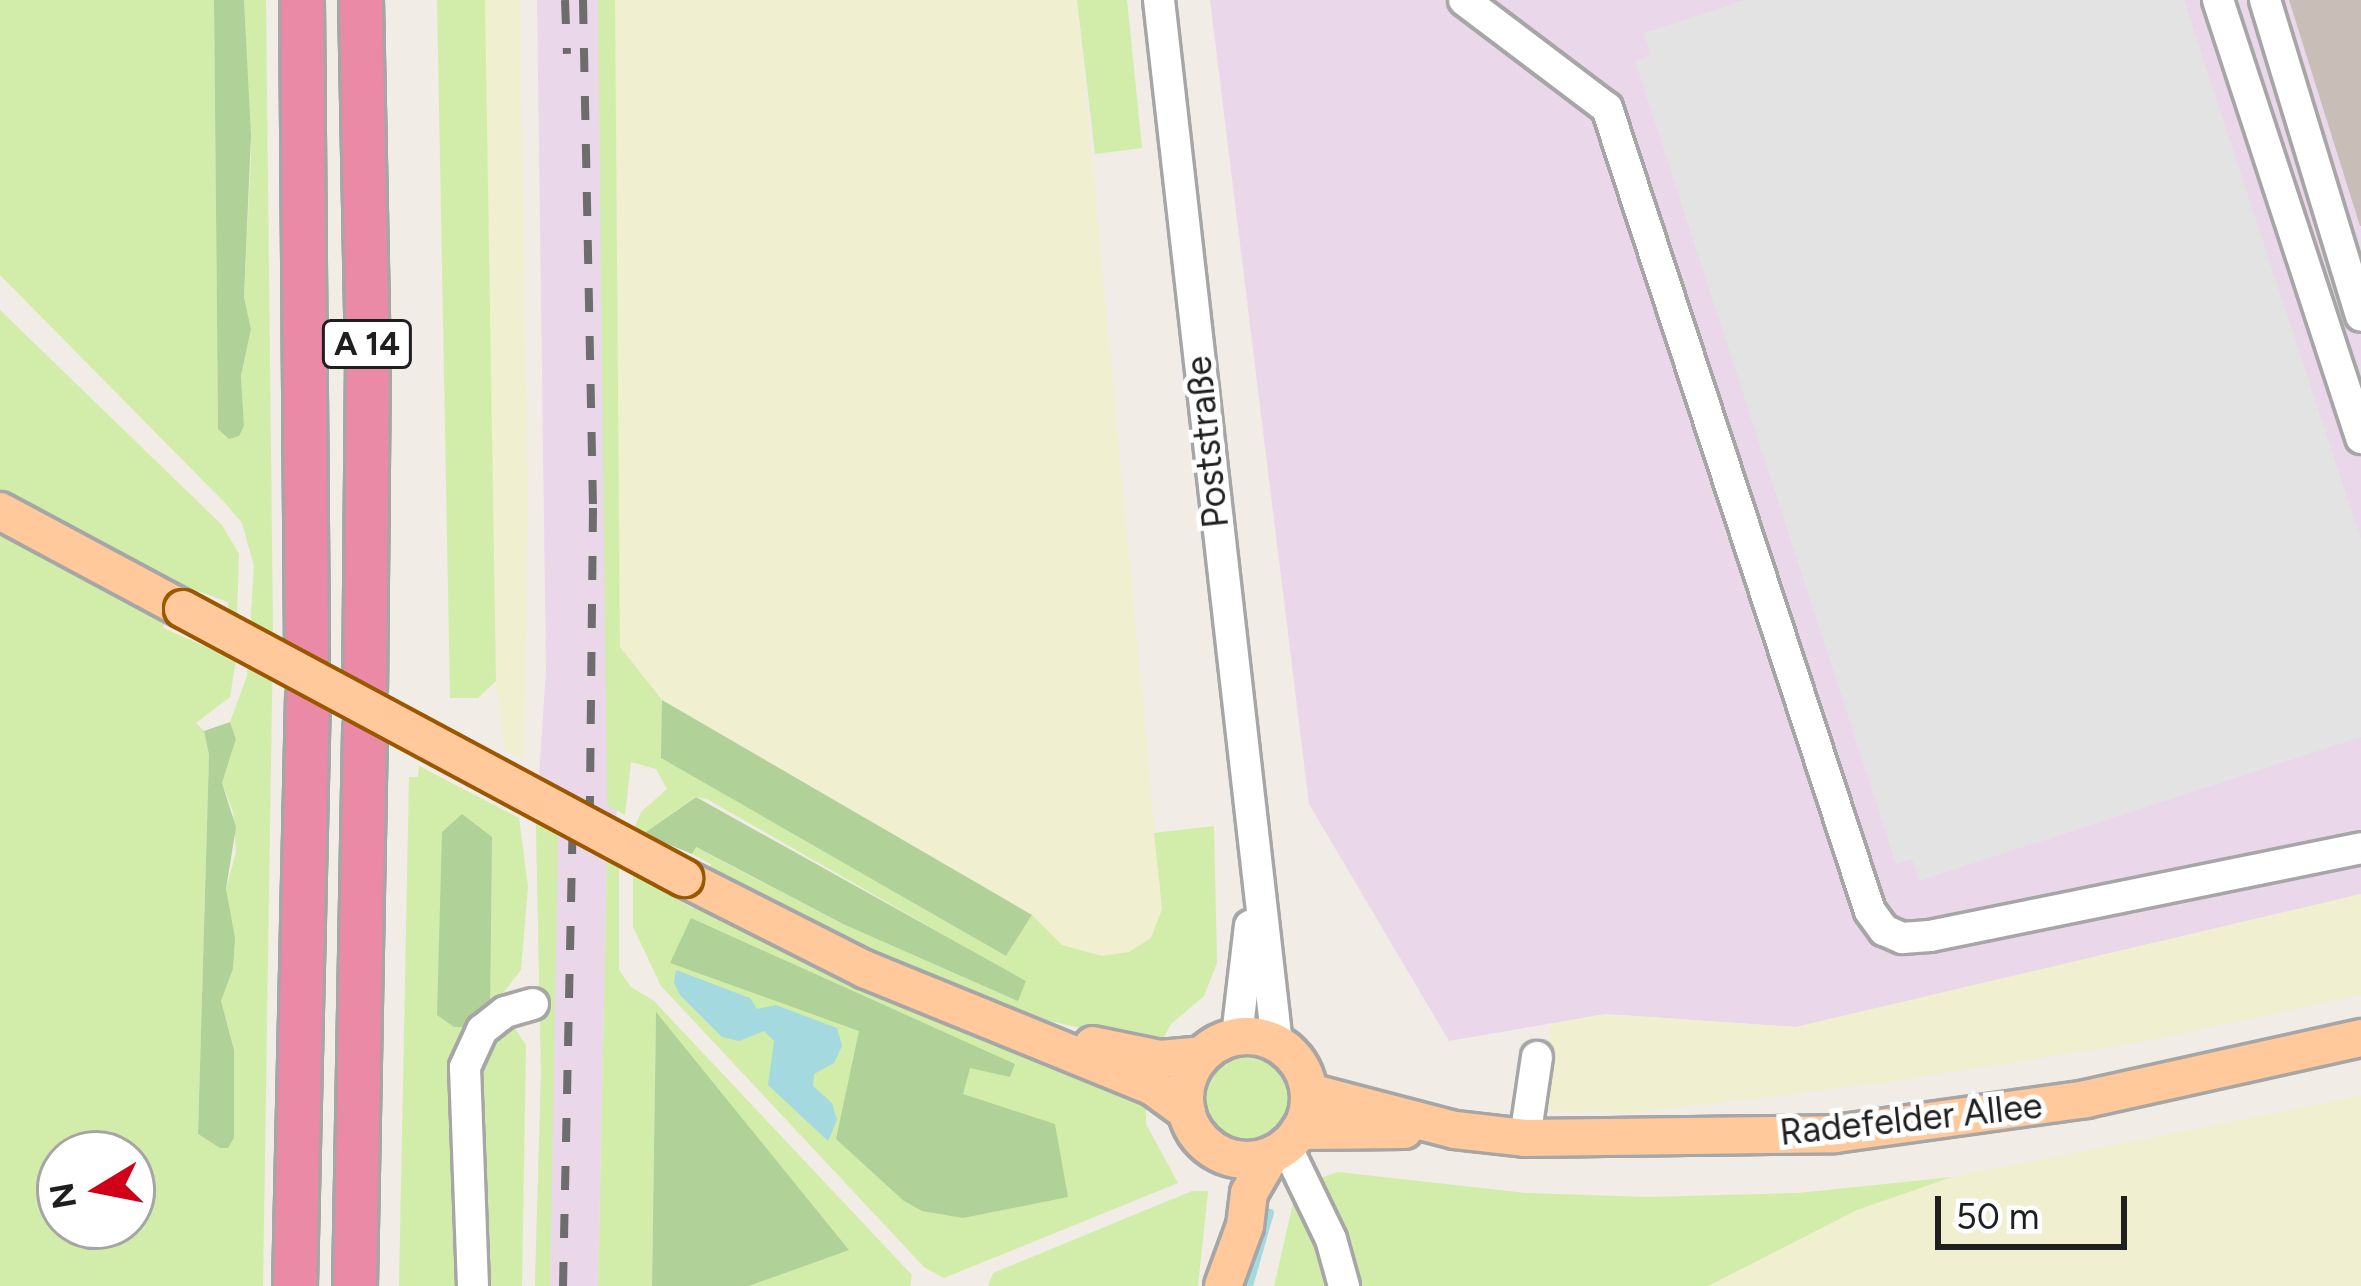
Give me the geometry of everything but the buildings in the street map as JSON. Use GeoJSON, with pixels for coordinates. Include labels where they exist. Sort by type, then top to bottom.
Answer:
{"type":"FeatureCollection","features":[{"type":"Feature","properties":{"kind":"highway","name":"A 14"},"geometry":{"type":"LineString","coordinates":[[295,1286],[308,677],[302,0]]}},
{"type":"Feature","properties":{"kind":"highway","name":"A 14"},"geometry":{"type":"LineString","coordinates":[[355,1286],[368,356],[361,0]]}},
{"type":"Feature","properties":{"kind":"main road"},"geometry":{"type":"LineString","coordinates":[[0,511],[684,878],[864,969],[1153,1087],[1186,1112]]}},
{"type":"Feature","properties":{"kind":"main road"},"geometry":{"type":"LineString","coordinates":[[1017,1030],[1160,1059],[1202,1055],[1237,1036],[1277,1043],[1304,1072],[1309,1092],[1285,1144],[1249,1193],[1223,1286]]}},
{"type":"Feature","properties":{"kind":"main road","name":"Radefelder Allee"},"geometry":{"type":"LineString","coordinates":[[1455,1130],[1525,1138],[1835,1134],[2086,1099],[2361,1038]]}},
{"type":"Feature","properties":{"kind":"main road"},"geometry":{"type":"LineString","coordinates":[[1202,1055],[1185,1091],[1186,1112],[1194,1130],[1225,1156]]}},
{"type":"Feature","properties":{"kind":"main road"},"geometry":{"type":"LineString","coordinates":[[1309,1092],[1455,1130]]}},
{"type":"Feature","properties":{"kind":"main road"},"geometry":{"type":"LineString","coordinates":[[1225,1156],[1285,1144],[1455,1130]]}},
{"type":"Feature","properties":{"kind":"main road"},"geometry":{"type":"LineString","coordinates":[[1209,1286],[1221,1227],[1225,1156]]}},
{"type":"Feature","properties":{"kind":"street","name":"Poststraße"},"geometry":{"type":"LineString","coordinates":[[1159,0],[1255,885],[1277,1043]]}},
{"type":"Feature","properties":{"kind":"street"},"geometry":{"type":"LineString","coordinates":[[1463,0],[1607,107],[1862,889],[1884,930],[1902,938],[1930,936],[2361,848]]}},
{"type":"Feature","properties":{"kind":"street"},"geometry":{"type":"LineString","coordinates":[[2218,0],[2361,438]]}},
{"type":"Feature","properties":{"kind":"street"},"geometry":{"type":"LineString","coordinates":[[2265,0],[2361,316]]}},
{"type":"Feature","properties":{"kind":"street","name":"Poststraße"},"geometry":{"type":"LineString","coordinates":[[1237,1036],[1255,885]]}},
{"type":"Feature","properties":{"kind":"street"},"geometry":{"type":"LineString","coordinates":[[472,1286],[466,1067],[482,1030],[505,1012],[533,1004]]}},
{"type":"Feature","properties":{"kind":"street"},"geometry":{"type":"LineString","coordinates":[[1525,1138],[1537,1057]]}},
{"type":"Feature","properties":{"kind":"street"},"geometry":{"type":"LineString","coordinates":[[1285,1144],[1331,1239],[1344,1286]]}},
{"type":"Feature","properties":{"kind":"shaded area"},"geometry":{"type":"Polygon","coordinates":[[[537,0],[615,0],[617,812],[607,859],[598,1286],[535,1286],[541,1074],[536,821],[546,671],[537,0]]]}},
{"type":"Feature","properties":{"kind":"shaded area"},"geometry":{"type":"Polygon","coordinates":[[[1210,0],[2361,0],[2361,894],[1796,1027],[1605,1014],[1449,1041],[1309,804],[1210,0]]]}},
{"type":"Feature","properties":{"kind":"shaded area"},"geometry":{"type":"Polygon","coordinates":[[[1745,0],[2184,0],[2361,540],[2361,737],[1919,881],[1912,859],[1896,864],[1635,61],[1651,55],[1644,33],[1745,0]]]}},
{"type":"Feature","properties":{"kind":"green space"},"geometry":{"type":"Polygon","coordinates":[[[0,0],[214,0],[218,429],[244,426],[241,376],[251,329],[244,297],[251,155],[244,0],[266,0],[273,633],[263,1286],[0,1286],[0,528],[138,603],[165,621],[163,628],[236,660],[230,697],[196,723],[204,731],[209,755],[198,1134],[228,1148],[234,1050],[221,1001],[233,969],[226,889],[236,852],[233,812],[222,783],[236,739],[230,722],[247,676],[254,566],[242,523],[0,275],[0,0]]]}},
{"type":"Feature","properties":{"kind":"green space"},"geometry":{"type":"Polygon","coordinates":[[[214,0],[244,0],[251,135],[244,297],[251,329],[241,376],[244,426],[239,436],[229,439],[218,429],[214,0]]]}},
{"type":"Feature","properties":{"kind":"green space"},"geometry":{"type":"Polygon","coordinates":[[[437,0],[485,0],[496,681],[478,698],[450,698],[437,0]]]}},
{"type":"Feature","properties":{"kind":"green space"},"geometry":{"type":"Polygon","coordinates":[[[485,0],[519,0],[528,508],[524,759],[505,749],[496,681],[485,0]]]}},
{"type":"Feature","properties":{"kind":"green space"},"geometry":{"type":"Polygon","coordinates":[[[598,0],[615,0],[620,647],[662,700],[662,758],[1006,956],[1032,915],[1062,945],[1102,956],[1129,952],[1151,938],[1162,909],[1154,833],[1214,826],[1217,963],[1204,996],[1171,1024],[1159,1046],[1019,1014],[908,972],[707,874],[711,864],[692,854],[695,847],[843,924],[1026,982],[707,799],[695,797],[643,834],[634,829],[641,812],[667,789],[656,769],[631,762],[625,815],[607,805],[598,0]]]}},
{"type":"Feature","properties":{"kind":"green space"},"geometry":{"type":"Polygon","coordinates":[[[615,0],[1077,0],[1162,909],[1152,938],[1129,952],[1102,956],[1062,946],[1032,915],[662,700],[620,647],[615,0]]]}},
{"type":"Feature","properties":{"kind":"green space"},"geometry":{"type":"Polygon","coordinates":[[[1077,0],[1127,0],[1142,148],[1095,154],[1077,0]]]}},
{"type":"Feature","properties":{"kind":"green space"},"geometry":{"type":"Polygon","coordinates":[[[0,310],[222,525],[239,554],[237,617],[229,612],[228,602],[170,581],[0,492],[0,310]]]}},
{"type":"Feature","properties":{"kind":"green space"},"geometry":{"type":"Polygon","coordinates":[[[662,700],[1032,915],[1006,956],[661,758],[662,700]]]}},
{"type":"Feature","properties":{"kind":"green space"},"geometry":{"type":"Polygon","coordinates":[[[230,722],[236,739],[222,783],[236,827],[226,889],[235,938],[233,969],[221,1001],[234,1050],[234,1138],[228,1148],[220,1148],[198,1134],[209,755],[204,731],[230,722]]]}},
{"type":"Feature","properties":{"kind":"green space"},"geometry":{"type":"Polygon","coordinates":[[[419,766],[519,818],[528,887],[521,970],[476,1027],[465,1286],[399,1286],[409,777],[418,777],[419,766]]]}},
{"type":"Feature","properties":{"kind":"green space"},"geometry":{"type":"Polygon","coordinates":[[[696,797],[1026,981],[1018,1001],[843,924],[696,847],[692,854],[643,834],[696,797]]]}},
{"type":"Feature","properties":{"kind":"green space"},"geometry":{"type":"Polygon","coordinates":[[[462,814],[492,837],[490,1011],[476,1027],[454,1027],[437,1015],[442,832],[462,814]]]}},
{"type":"Feature","properties":{"kind":"green space"},"geometry":{"type":"Polygon","coordinates":[[[536,821],[558,834],[550,1286],[535,1286],[541,1074],[536,821]]]}},
{"type":"Feature","properties":{"kind":"green space"},"geometry":{"type":"Polygon","coordinates":[[[607,859],[619,866],[619,970],[631,987],[654,1001],[912,1275],[910,1286],[749,1286],[848,1249],[656,1014],[652,1286],[598,1286],[607,859]]]}},
{"type":"Feature","properties":{"kind":"green space"},"geometry":{"type":"Polygon","coordinates":[[[633,873],[692,908],[703,905],[1146,1096],[1146,1124],[1178,1183],[944,1278],[924,1267],[661,986],[633,927],[633,873]]]}},
{"type":"Feature","properties":{"kind":"green space"},"geometry":{"type":"Polygon","coordinates":[[[2361,894],[2361,995],[2147,1041],[1888,1082],[1631,1113],[1548,1110],[1550,1024],[1605,1014],[1796,1027],[2361,894]]]}},
{"type":"Feature","properties":{"kind":"green space"},"geometry":{"type":"Polygon","coordinates":[[[691,918],[1015,1064],[1010,1077],[970,1068],[963,1094],[1055,1124],[1068,1197],[963,1218],[922,1211],[904,1201],[836,1139],[859,1031],[670,963],[691,918]]]}},
{"type":"Feature","properties":{"kind":"green space"},"geometry":{"type":"Polygon","coordinates":[[[656,1012],[849,1250],[749,1286],[652,1286],[656,1012]]]}},
{"type":"Feature","properties":{"kind":"green space"},"geometry":{"type":"Polygon","coordinates":[[[502,1026],[514,1027],[526,1045],[522,1286],[479,1286],[471,1077],[502,1026]]]}},
{"type":"Feature","properties":{"kind":"green space"},"geometry":{"type":"Polygon","coordinates":[[[1239,1048],[1257,1048],[1288,1069],[1296,1096],[1293,1115],[1275,1136],[1257,1144],[1239,1144],[1208,1123],[1200,1105],[1200,1087],[1221,1056],[1239,1048]]]}},
{"type":"Feature","properties":{"kind":"green space"},"geometry":{"type":"Polygon","coordinates":[[[2361,1096],[2361,1286],[1708,1286],[1857,1210],[1952,1177],[2361,1096]]]}},
{"type":"Feature","properties":{"kind":"green space"},"geometry":{"type":"Polygon","coordinates":[[[1338,1172],[1526,1193],[1647,1197],[1798,1193],[1952,1177],[1857,1210],[1708,1286],[1359,1286],[1343,1228],[1317,1179],[1338,1172]]]}},
{"type":"Feature","properties":{"kind":"green space"},"geometry":{"type":"Polygon","coordinates":[[[1192,1191],[1208,1191],[1198,1286],[988,1286],[993,1273],[1192,1191]]]}},
{"type":"Feature","properties":{"kind":"green space"},"geometry":{"type":"Polygon","coordinates":[[[1295,1195],[1312,1229],[1329,1286],[1274,1286],[1295,1195]]]}},
{"type":"Feature","properties":{"kind":"water"},"geometry":{"type":"Polygon","coordinates":[[[676,970],[750,998],[757,1009],[776,1005],[837,1028],[842,1046],[834,1063],[814,1074],[813,1086],[832,1103],[837,1120],[828,1141],[768,1085],[774,1041],[764,1031],[739,1041],[722,1037],[680,995],[674,983],[676,970]]]}},
{"type":"Feature","properties":{"kind":"waterway"},"geometry":{"type":"LineString","coordinates":[[1249,1286],[1270,1213]]}},
{"type":"Feature","properties":{"kind":"railway"},"geometry":{"type":"LineString","coordinates":[[565,0],[567,54]]}},
{"type":"Feature","properties":{"kind":"railway"},"geometry":{"type":"LineString","coordinates":[[583,0],[593,508],[590,807]]}},
{"type":"Feature","properties":{"kind":"railway"},"geometry":{"type":"LineString","coordinates":[[563,1286],[572,840]]}}]}
